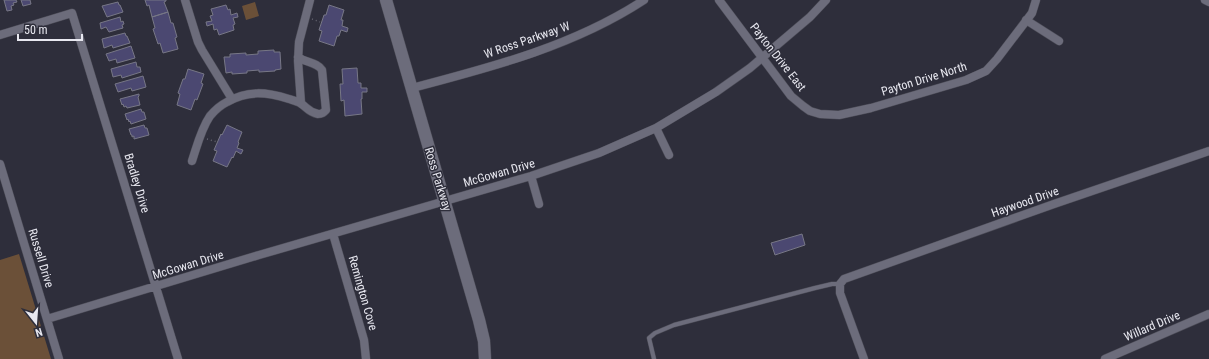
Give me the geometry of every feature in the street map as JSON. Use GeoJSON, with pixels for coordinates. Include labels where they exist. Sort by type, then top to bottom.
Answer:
{"type":"FeatureCollection","features":[{"type":"Feature","properties":{"kind":"street"},"geometry":{"type":"LineString","coordinates":[[185,0],[198,42],[232,99]]}},
{"type":"Feature","properties":{"kind":"street"},"geometry":{"type":"LineString","coordinates":[[301,103],[298,57],[299,42],[310,0]]}},
{"type":"Feature","properties":{"kind":"street","name":"Ross Parkway"},"geometry":{"type":"LineString","coordinates":[[386,0],[479,320],[485,351],[485,359]]}},
{"type":"Feature","properties":{"kind":"street","name":"W Ross Parkway W"},"geometry":{"type":"LineString","coordinates":[[412,88],[504,62],[553,46],[600,25],[644,0]]}},
{"type":"Feature","properties":{"kind":"street","name":"Payton Drive East"},"geometry":{"type":"LineString","coordinates":[[719,0],[791,96],[802,106],[810,111],[826,115],[852,113]]}},
{"type":"Feature","properties":{"kind":"street","name":"McGowan Drive"},"geometry":{"type":"LineString","coordinates":[[47,319],[259,255],[531,176],[599,153],[656,128],[716,92],[762,58],[810,17],[826,0]]}},
{"type":"Feature","properties":{"kind":"street","name":"Payton Drive North"},"geometry":{"type":"LineString","coordinates":[[852,113],[966,80],[986,71],[1032,13],[1036,0]]}},
{"type":"Feature","properties":{"kind":"street"},"geometry":{"type":"LineString","coordinates":[[1205,0],[1209,2]]}},
{"type":"Feature","properties":{"kind":"street","name":"Bradley Drive"},"geometry":{"type":"LineString","coordinates":[[0,35],[72,13],[178,359]]}},
{"type":"Feature","properties":{"kind":"street"},"geometry":{"type":"LineString","coordinates":[[1026,20],[1059,41]]}},
{"type":"Feature","properties":{"kind":"street"},"geometry":{"type":"LineString","coordinates":[[192,161],[200,136],[211,115],[232,99],[248,93],[275,94],[301,103],[308,110],[317,114],[321,114],[326,110],[322,70],[320,66],[306,62],[298,57]]}},
{"type":"Feature","properties":{"kind":"street"},"geometry":{"type":"LineString","coordinates":[[656,128],[669,155]]}},
{"type":"Feature","properties":{"kind":"street","name":"Haywood Drive"},"geometry":{"type":"LineString","coordinates":[[840,284],[844,279],[849,277],[1062,201],[1209,151]]}},
{"type":"Feature","properties":{"kind":"street","name":"Russell Drive"},"geometry":{"type":"LineString","coordinates":[[0,164],[59,359]]}},
{"type":"Feature","properties":{"kind":"street"},"geometry":{"type":"LineString","coordinates":[[531,176],[539,204]]}},
{"type":"Feature","properties":{"kind":"street","name":"Remington Cove"},"geometry":{"type":"LineString","coordinates":[[333,234],[364,340],[366,359]]}},
{"type":"Feature","properties":{"kind":"street"},"geometry":{"type":"LineString","coordinates":[[840,284],[840,293],[864,359]]}},
{"type":"Feature","properties":{"kind":"street","name":"Willard Drive"},"geometry":{"type":"LineString","coordinates":[[1105,359],[1209,314]]}},
{"type":"Feature","properties":{"kind":"lane"},"geometry":{"type":"LineString","coordinates":[[654,359],[649,338],[655,333],[674,325],[807,290],[832,284],[840,284]]}},
{"type":"Feature","properties":{"kind":"shaded area"},"geometry":{"type":"Polygon","coordinates":[[[255,2],[259,16],[246,20],[242,6],[255,2]]]}},
{"type":"Feature","properties":{"kind":"shaded area"},"geometry":{"type":"Polygon","coordinates":[[[19,254],[51,359],[0,359],[0,260],[19,254]]]}},
{"type":"Feature","properties":{"kind":"building"},"geometry":{"type":"Polygon","coordinates":[[[4,0],[16,0],[17,2],[13,3],[14,5],[11,6],[12,10],[7,11],[4,0]]]}},
{"type":"Feature","properties":{"kind":"building"},"geometry":{"type":"Polygon","coordinates":[[[21,0],[30,0],[31,4],[23,6],[21,0]]]}},
{"type":"Feature","properties":{"kind":"building"},"geometry":{"type":"Polygon","coordinates":[[[145,0],[166,0],[164,2],[168,12],[152,17],[149,5],[147,6],[145,0]]]}},
{"type":"Feature","properties":{"kind":"building"},"geometry":{"type":"Polygon","coordinates":[[[118,2],[123,12],[107,17],[102,6],[118,2]]]}},
{"type":"Feature","properties":{"kind":"building"},"geometry":{"type":"Polygon","coordinates":[[[226,5],[228,10],[230,9],[231,15],[237,13],[238,17],[233,18],[235,24],[233,25],[234,30],[219,35],[217,29],[214,30],[213,24],[207,26],[206,22],[212,21],[210,16],[213,15],[211,9],[226,5]]]}},
{"type":"Feature","properties":{"kind":"building"},"geometry":{"type":"Polygon","coordinates":[[[329,5],[344,10],[341,20],[343,20],[342,26],[348,28],[347,32],[341,30],[339,36],[337,36],[334,46],[319,41],[322,31],[319,30],[329,5]]]}},
{"type":"Feature","properties":{"kind":"building"},"geometry":{"type":"Polygon","coordinates":[[[168,12],[177,37],[175,38],[178,49],[163,53],[153,29],[155,28],[152,17],[168,12]]]}},
{"type":"Feature","properties":{"kind":"building"},"geometry":{"type":"Polygon","coordinates":[[[120,17],[121,22],[123,21],[124,24],[122,25],[123,28],[109,32],[106,27],[101,29],[100,23],[120,17]]]}},
{"type":"Feature","properties":{"kind":"building"},"geometry":{"type":"Polygon","coordinates":[[[125,33],[130,43],[113,48],[112,45],[104,48],[102,39],[125,33]]]}},
{"type":"Feature","properties":{"kind":"building"},"geometry":{"type":"Polygon","coordinates":[[[131,46],[135,58],[117,63],[116,59],[109,61],[106,54],[131,46]]]}},
{"type":"Feature","properties":{"kind":"building"},"geometry":{"type":"Polygon","coordinates":[[[274,50],[274,52],[280,52],[281,69],[275,71],[259,72],[259,70],[247,71],[247,73],[226,73],[224,57],[230,57],[230,54],[258,54],[258,51],[274,50]]]}},
{"type":"Feature","properties":{"kind":"building"},"geometry":{"type":"Polygon","coordinates":[[[136,62],[137,67],[140,67],[141,72],[122,78],[121,75],[113,77],[111,69],[136,62]]]}},
{"type":"Feature","properties":{"kind":"building"},"geometry":{"type":"Polygon","coordinates":[[[357,68],[358,83],[361,83],[361,88],[367,88],[367,92],[362,92],[362,114],[345,116],[344,100],[341,101],[340,84],[343,84],[342,69],[357,68]]]}},
{"type":"Feature","properties":{"kind":"building"},"geometry":{"type":"Polygon","coordinates":[[[188,69],[204,74],[201,83],[203,84],[197,100],[195,99],[191,110],[177,105],[180,94],[178,93],[188,69]]]}},
{"type":"Feature","properties":{"kind":"building"},"geometry":{"type":"Polygon","coordinates":[[[143,76],[146,87],[132,91],[131,88],[118,92],[115,84],[143,76]]]}},
{"type":"Feature","properties":{"kind":"building"},"geometry":{"type":"Polygon","coordinates":[[[139,94],[138,97],[140,105],[127,108],[126,106],[124,107],[123,104],[122,105],[120,99],[139,94]]]}},
{"type":"Feature","properties":{"kind":"building"},"geometry":{"type":"Polygon","coordinates":[[[141,109],[142,112],[144,112],[146,119],[131,124],[128,119],[127,120],[125,114],[141,109]]]}},
{"type":"Feature","properties":{"kind":"building"},"geometry":{"type":"Polygon","coordinates":[[[144,125],[145,128],[147,128],[149,135],[134,139],[134,136],[132,137],[129,129],[144,125]]]}},
{"type":"Feature","properties":{"kind":"building"},"geometry":{"type":"Polygon","coordinates":[[[227,125],[242,132],[237,148],[243,150],[241,154],[236,151],[227,167],[213,161],[217,151],[214,150],[227,125]]]}},
{"type":"Feature","properties":{"kind":"building"},"geometry":{"type":"Polygon","coordinates":[[[802,234],[805,245],[775,255],[771,243],[802,234]]]}}]}
